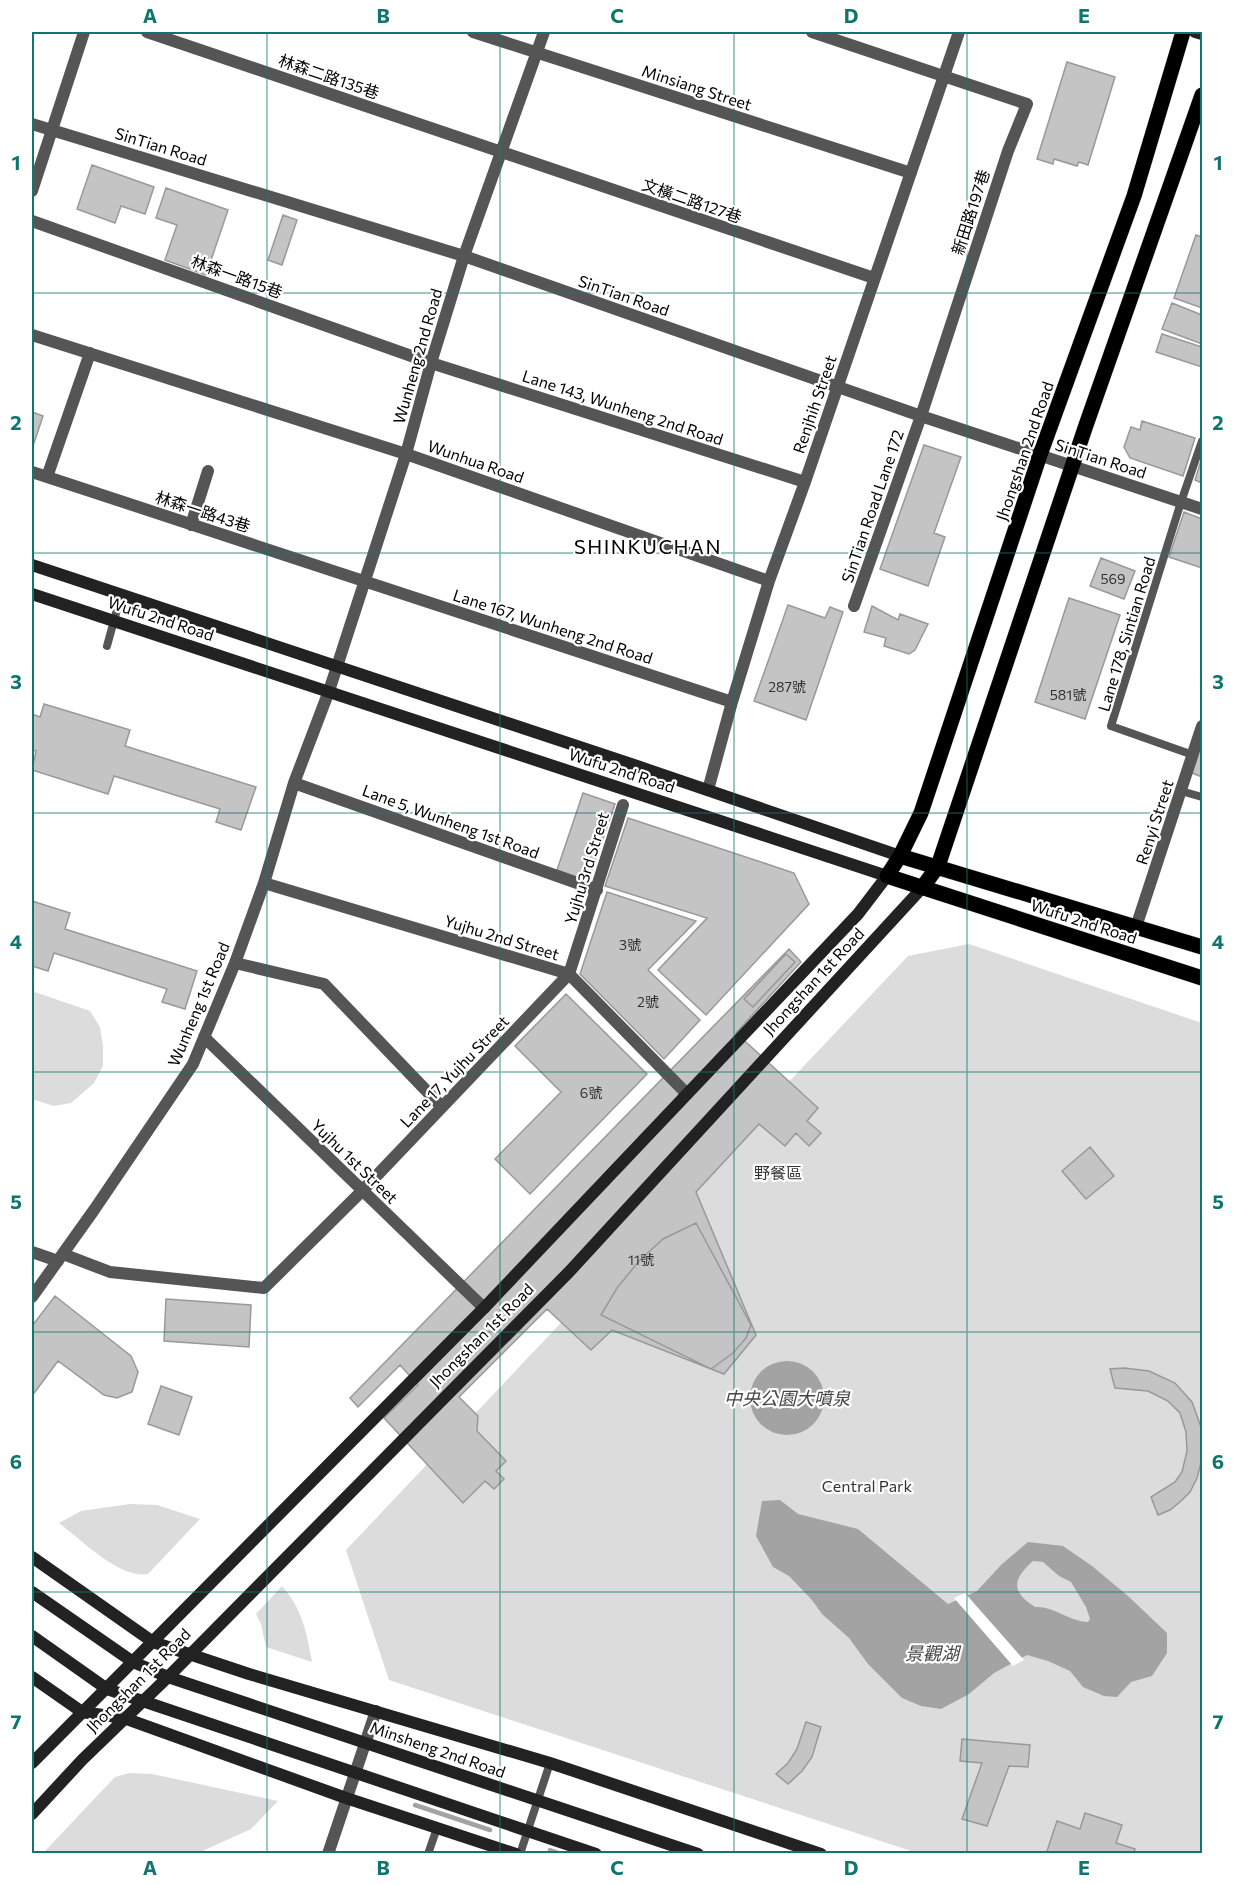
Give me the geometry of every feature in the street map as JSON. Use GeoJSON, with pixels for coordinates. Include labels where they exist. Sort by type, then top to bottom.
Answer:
{"type":"FeatureCollection","features":[{"type":"Feature","properties":{"kind":"main road","name":"Jhongshan 2nd Road"},"geometry":{"type":"LineString","coordinates":[[887,876],[900,856],[921,813],[1040,455],[1134,196],[1183,32]]}},
{"type":"Feature","properties":{"kind":"main road"},"geometry":{"type":"LineString","coordinates":[[1196,32],[1203,34]]}},
{"type":"Feature","properties":{"kind":"main road"},"geometry":{"type":"LineString","coordinates":[[939,866],[1073,465],[1203,95]]}},
{"type":"Feature","properties":{"kind":"main road","name":"Wufu 2nd Road"},"geometry":{"type":"LineString","coordinates":[[32,565],[900,856],[1203,947]]}},
{"type":"Feature","properties":{"kind":"main road","name":"Wufu 2nd Road"},"geometry":{"type":"LineString","coordinates":[[32,594],[922,888],[1203,978]]}},
{"type":"Feature","properties":{"kind":"main road","name":"Jhongshan 1st Road"},"geometry":{"type":"LineString","coordinates":[[32,1814],[124,1718],[190,1655],[569,1272],[922,888],[939,866]]}},
{"type":"Feature","properties":{"kind":"main road","name":"Jhongshan 1st Road"},"geometry":{"type":"LineString","coordinates":[[32,1763],[484,1308],[858,915],[887,876]]}},
{"type":"Feature","properties":{"kind":"main road"},"geometry":{"type":"LineString","coordinates":[[32,1557],[153,1642],[550,1763],[821,1854]]}},
{"type":"Feature","properties":{"kind":"main road","name":"Minsheng 2nd Road"},"geometry":{"type":"LineString","coordinates":[[32,1592],[133,1662],[168,1677],[698,1854]]}},
{"type":"Feature","properties":{"kind":"main road"},"geometry":{"type":"LineString","coordinates":[[32,1636],[107,1689],[596,1854]]}},
{"type":"Feature","properties":{"kind":"main road"},"geometry":{"type":"LineString","coordinates":[[32,1677],[82,1712],[124,1718],[346,1797],[518,1854]]}},
{"type":"Feature","properties":{"kind":"street"},"geometry":{"type":"LineString","coordinates":[[32,191],[84,32]]}},
{"type":"Feature","properties":{"kind":"street","name":"林森二路135巷"},"geometry":{"type":"LineString","coordinates":[[147,32],[500,153]]}},
{"type":"Feature","properties":{"kind":"street","name":"Minsiang Street"},"geometry":{"type":"LineString","coordinates":[[473,32],[911,174]]}},
{"type":"Feature","properties":{"kind":"street","name":"Wunheng 2nd Road"},"geometry":{"type":"LineString","coordinates":[[329,691],[406,454],[464,256],[544,32]]}},
{"type":"Feature","properties":{"kind":"street"},"geometry":{"type":"LineString","coordinates":[[812,32],[943,77]]}},
{"type":"Feature","properties":{"kind":"street","name":"Renjhih Street"},"geometry":{"type":"LineString","coordinates":[[708,790],[769,581],[838,388],[959,32]]}},
{"type":"Feature","properties":{"kind":"street","name":"新田路197巷"},"geometry":{"type":"LineString","coordinates":[[921,416],[1008,151],[1027,104],[943,77]]}},
{"type":"Feature","properties":{"kind":"street","name":"SinTian Road"},"geometry":{"type":"LineString","coordinates":[[32,124],[464,256],[838,388],[1203,509]]}},
{"type":"Feature","properties":{"kind":"street","name":"文橫二路127巷"},"geometry":{"type":"LineString","coordinates":[[500,153],[874,278]]}},
{"type":"Feature","properties":{"kind":"street","name":"林森一路15巷"},"geometry":{"type":"LineString","coordinates":[[32,221],[431,363]]}},
{"type":"Feature","properties":{"kind":"street","name":"Wunhua Road"},"geometry":{"type":"LineString","coordinates":[[32,335],[406,454],[769,581]]}},
{"type":"Feature","properties":{"kind":"street"},"geometry":{"type":"LineString","coordinates":[[47,477],[90,353]]}},
{"type":"Feature","properties":{"kind":"street","name":"Lane 143, Wunheng 2nd Road"},"geometry":{"type":"LineString","coordinates":[[431,363],[805,482]]}},
{"type":"Feature","properties":{"kind":"street","name":"SinTian Road Lane 172"},"geometry":{"type":"LineString","coordinates":[[854,606],[921,416]]}},
{"type":"Feature","properties":{"kind":"street"},"geometry":{"type":"LineString","coordinates":[[191,525],[207,471]]}},
{"type":"Feature","properties":{"kind":"street","name":"林森一路43巷"},"geometry":{"type":"LineString","coordinates":[[32,472],[364,582]]}},
{"type":"Feature","properties":{"kind":"street","name":"Lane 167, Wunheng 2nd Road"},"geometry":{"type":"LineString","coordinates":[[364,582],[732,702]]}},
{"type":"Feature","properties":{"kind":"street","name":"Wunheng 1st Road"},"geometry":{"type":"LineString","coordinates":[[32,1297],[193,1064],[235,963],[264,883],[294,783],[329,691]]}},
{"type":"Feature","properties":{"kind":"street","name":"Renyi Street"},"geometry":{"type":"LineString","coordinates":[[1137,927],[1203,726]]}},
{"type":"Feature","properties":{"kind":"street","name":"Lane 5, Wunheng 1st Road"},"geometry":{"type":"LineString","coordinates":[[294,783],[597,890]]}},
{"type":"Feature","properties":{"kind":"street","name":"Yujhu 3rd Street"},"geometry":{"type":"LineString","coordinates":[[569,974],[623,805]]}},
{"type":"Feature","properties":{"kind":"street","name":"Yujhu 2nd Street"},"geometry":{"type":"LineString","coordinates":[[264,883],[569,974],[687,1094]]}},
{"type":"Feature","properties":{"kind":"street"},"geometry":{"type":"LineString","coordinates":[[235,963],[324,984],[442,1107]]}},
{"type":"Feature","properties":{"kind":"street","name":"Lane 17, Yujhu Street"},"geometry":{"type":"LineString","coordinates":[[60,1258],[110,1272],[264,1288],[362,1191],[569,974]]}},
{"type":"Feature","properties":{"kind":"street","name":"Yujhu 1st Street"},"geometry":{"type":"LineString","coordinates":[[204,1037],[484,1308]]}},
{"type":"Feature","properties":{"kind":"street"},"geometry":{"type":"LineString","coordinates":[[32,1252],[60,1258]]}},
{"type":"Feature","properties":{"kind":"street"},"geometry":{"type":"LineString","coordinates":[[328,1854],[376,1711]]}},
{"type":"Feature","properties":{"kind":"lane"},"geometry":{"type":"LineString","coordinates":[[1181,502],[1203,441]]}},
{"type":"Feature","properties":{"kind":"lane","name":"Lane 178, Sintian Road"},"geometry":{"type":"LineString","coordinates":[[1181,502],[1111,726],[1193,754]]}},
{"type":"Feature","properties":{"kind":"lane"},"geometry":{"type":"LineString","coordinates":[[107,646],[121,595]]}},
{"type":"Feature","properties":{"kind":"lane"},"geometry":{"type":"LineString","coordinates":[[1181,791],[1203,797]]}},
{"type":"Feature","properties":{"kind":"lane"},"geometry":{"type":"LineString","coordinates":[[518,1854],[550,1763]]}},
{"type":"Feature","properties":{"kind":"lane"},"geometry":{"type":"LineString","coordinates":[[428,1854],[437,1827]]}},
{"type":"Feature","properties":{"kind":"green space","name":"Central Park"},"geometry":{"type":"Polygon","coordinates":[[[969,944],[1202,1023],[1202,1853],[917,1853],[389,1680],[346,1550],[908,956],[969,944]]]}},
{"type":"Feature","properties":{"kind":"green space"},"geometry":{"type":"Polygon","coordinates":[[[32,991],[90,1011],[100,1027],[103,1066],[94,1083],[71,1103],[54,1106],[32,1099],[32,991]]]}},
{"type":"Feature","properties":{"kind":"green space"},"geometry":{"type":"Polygon","coordinates":[[[130,1504],[157,1505],[200,1519],[148,1574],[125,1571],[113,1565],[59,1523],[81,1511],[130,1504]]]}},
{"type":"Feature","properties":{"kind":"green space"},"geometry":{"type":"Polygon","coordinates":[[[282,1586],[299,1612],[306,1631],[312,1662],[266,1647],[261,1624],[256,1614],[282,1586]]]}},
{"type":"Feature","properties":{"kind":"green space"},"geometry":{"type":"Polygon","coordinates":[[[130,1773],[152,1774],[278,1801],[251,1829],[198,1853],[50,1854],[45,1851],[115,1777],[130,1773]]]}},
{"type":"Feature","properties":{"kind":"water","name":"中央公園大噴泉"},"geometry":{"type":"Polygon","coordinates":[[[780,1361],[794,1361],[808,1367],[818,1377],[824,1391],[822,1412],[808,1429],[794,1435],[780,1435],[766,1429],[756,1419],[750,1405],[750,1391],[756,1377],[766,1367],[780,1361]]]}},
{"type":"Feature","properties":{"kind":"water","name":"景觀湖"},"geometry":{"type":"Polygon","coordinates":[[[780,1500],[798,1514],[858,1529],[948,1604],[977,1591],[1002,1564],[1028,1542],[1063,1546],[1092,1566],[1128,1596],[1167,1633],[1167,1653],[1152,1676],[1131,1682],[1117,1697],[1104,1696],[1083,1687],[1070,1671],[1027,1655],[994,1673],[969,1694],[941,1709],[921,1706],[902,1698],[868,1664],[849,1638],[822,1614],[789,1576],[773,1567],[756,1536],[762,1501],[780,1500]],[[1033,1561],[1021,1574],[1017,1585],[1021,1596],[1035,1607],[1042,1607],[1088,1622],[1090,1619],[1086,1607],[1071,1582],[1059,1576],[1043,1562],[1033,1561]]]}},
{"type":"Feature","properties":{"kind":"pier"},"geometry":{"type":"Polygon","coordinates":[[[965,1593],[1024,1660],[1013,1666],[954,1598],[965,1593]]]}},
{"type":"Feature","properties":{"kind":"building"},"geometry":{"type":"Polygon","coordinates":[[[1067,62],[1115,77],[1088,165],[1079,162],[1077,166],[1054,159],[1053,164],[1037,159],[1067,62]]]}},
{"type":"Feature","properties":{"kind":"building"},"geometry":{"type":"Polygon","coordinates":[[[92,165],[154,187],[145,214],[121,206],[115,223],[77,209],[92,165]]]}},
{"type":"Feature","properties":{"kind":"building"},"geometry":{"type":"Polygon","coordinates":[[[166,188],[228,210],[206,275],[165,260],[177,225],[156,218],[166,188]]]}},
{"type":"Feature","properties":{"kind":"building"},"geometry":{"type":"Polygon","coordinates":[[[283,215],[297,220],[282,265],[268,260],[283,215]]]}},
{"type":"Feature","properties":{"kind":"building"},"geometry":{"type":"Polygon","coordinates":[[[1196,235],[1202,237],[1202,308],[1174,298],[1196,235]]]}},
{"type":"Feature","properties":{"kind":"building"},"geometry":{"type":"Polygon","coordinates":[[[1172,303],[1202,315],[1202,344],[1162,329],[1172,303]]]}},
{"type":"Feature","properties":{"kind":"building"},"geometry":{"type":"Polygon","coordinates":[[[1162,334],[1202,347],[1202,367],[1156,352],[1162,334]]]}},
{"type":"Feature","properties":{"kind":"building"},"geometry":{"type":"Polygon","coordinates":[[[32,412],[43,416],[32,449],[32,412]]]}},
{"type":"Feature","properties":{"kind":"building"},"geometry":{"type":"Polygon","coordinates":[[[1142,421],[1195,438],[1183,476],[1130,458],[1124,447],[1131,427],[1140,430],[1142,421]]]}},
{"type":"Feature","properties":{"kind":"building"},"geometry":{"type":"Polygon","coordinates":[[[924,445],[961,457],[934,533],[945,537],[928,586],[880,569],[924,445]]]}},
{"type":"Feature","properties":{"kind":"building"},"geometry":{"type":"Polygon","coordinates":[[[1202,457],[1202,483],[1195,480],[1202,457]]]}},
{"type":"Feature","properties":{"kind":"building"},"geometry":{"type":"Polygon","coordinates":[[[1184,512],[1202,519],[1202,568],[1169,557],[1184,512]]]}},
{"type":"Feature","properties":{"kind":"building"},"geometry":{"type":"Polygon","coordinates":[[[1101,558],[1135,571],[1124,599],[1090,586],[1101,558]]]}},
{"type":"Feature","properties":{"kind":"building"},"geometry":{"type":"Polygon","coordinates":[[[1069,598],[1120,615],[1085,719],[1035,702],[1069,598]]]}},
{"type":"Feature","properties":{"kind":"building"},"geometry":{"type":"Polygon","coordinates":[[[788,605],[825,618],[830,607],[843,612],[806,720],[754,701],[788,605]]]}},
{"type":"Feature","properties":{"kind":"building"},"geometry":{"type":"Polygon","coordinates":[[[872,606],[898,620],[900,614],[928,624],[915,650],[909,654],[884,646],[886,638],[864,632],[872,606]]]}},
{"type":"Feature","properties":{"kind":"building"},"geometry":{"type":"Polygon","coordinates":[[[44,704],[130,730],[125,746],[256,787],[241,830],[216,822],[220,809],[114,776],[108,794],[32,770],[36,751],[32,750],[32,714],[40,717],[44,704]]]}},
{"type":"Feature","properties":{"kind":"building"},"geometry":{"type":"Polygon","coordinates":[[[1202,742],[1202,777],[1190,772],[1202,742]]]}},
{"type":"Feature","properties":{"kind":"building"},"geometry":{"type":"Polygon","coordinates":[[[583,793],[615,804],[588,881],[557,870],[583,793]]]}},
{"type":"Feature","properties":{"kind":"building"},"geometry":{"type":"Polygon","coordinates":[[[628,818],[794,873],[809,904],[706,1015],[658,970],[707,918],[605,886],[628,818]]]}},
{"type":"Feature","properties":{"kind":"building"},"geometry":{"type":"Polygon","coordinates":[[[607,892],[696,921],[648,970],[700,1020],[664,1059],[580,974],[607,892]]]}},
{"type":"Feature","properties":{"kind":"building"},"geometry":{"type":"Polygon","coordinates":[[[32,901],[70,913],[65,929],[197,971],[185,1009],[162,1002],[167,989],[54,953],[48,971],[32,966],[32,901]]]}},
{"type":"Feature","properties":{"kind":"building"},"geometry":{"type":"Polygon","coordinates":[[[789,949],[801,962],[736,1033],[818,1108],[807,1121],[821,1133],[809,1146],[796,1133],[785,1146],[759,1124],[696,1192],[756,1335],[724,1374],[612,1330],[591,1350],[547,1309],[459,1397],[478,1416],[477,1431],[506,1461],[496,1471],[504,1479],[494,1489],[485,1481],[463,1503],[384,1418],[418,1385],[400,1365],[358,1407],[350,1398],[789,949]]]}},
{"type":"Feature","properties":{"kind":"building"},"geometry":{"type":"Polygon","coordinates":[[[786,954],[795,962],[753,1007],[744,999],[786,954]]]}},
{"type":"Feature","properties":{"kind":"building"},"geometry":{"type":"Polygon","coordinates":[[[566,994],[647,1074],[530,1194],[495,1159],[561,1092],[515,1046],[566,994]]]}},
{"type":"Feature","properties":{"kind":"building"},"geometry":{"type":"Polygon","coordinates":[[[1090,1147],[1114,1176],[1086,1199],[1062,1171],[1090,1147]]]}},
{"type":"Feature","properties":{"kind":"building"},"geometry":{"type":"Polygon","coordinates":[[[696,1223],[751,1325],[746,1338],[733,1353],[711,1369],[601,1315],[617,1288],[639,1261],[663,1239],[696,1223]]]}},
{"type":"Feature","properties":{"kind":"building"},"geometry":{"type":"Polygon","coordinates":[[[55,1296],[131,1356],[138,1372],[132,1392],[117,1398],[104,1395],[58,1361],[32,1396],[32,1326],[55,1296]]]}},
{"type":"Feature","properties":{"kind":"building"},"geometry":{"type":"Polygon","coordinates":[[[166,1299],[251,1305],[249,1347],[164,1341],[166,1299]]]}},
{"type":"Feature","properties":{"kind":"building"},"geometry":{"type":"Polygon","coordinates":[[[1110,1369],[1149,1371],[1175,1383],[1192,1402],[1202,1430],[1202,1459],[1190,1492],[1170,1510],[1158,1515],[1151,1497],[1175,1482],[1182,1472],[1187,1451],[1186,1432],[1180,1413],[1168,1401],[1148,1391],[1115,1388],[1110,1369]]]}},
{"type":"Feature","properties":{"kind":"building"},"geometry":{"type":"Polygon","coordinates":[[[161,1386],[192,1397],[179,1435],[148,1424],[161,1386]]]}},
{"type":"Feature","properties":{"kind":"building"},"geometry":{"type":"Polygon","coordinates":[[[806,1722],[821,1727],[812,1757],[802,1771],[788,1784],[776,1774],[788,1763],[797,1749],[806,1722]]]}},
{"type":"Feature","properties":{"kind":"building"},"geometry":{"type":"Polygon","coordinates":[[[962,1739],[1030,1745],[1028,1767],[1009,1766],[987,1826],[962,1819],[982,1763],[960,1761],[962,1739]]]}},
{"type":"Feature","properties":{"kind":"building"},"geometry":{"type":"Polygon","coordinates":[[[1085,1813],[1122,1825],[1116,1843],[1135,1849],[1134,1854],[1054,1854],[1047,1851],[1057,1821],[1080,1829],[1085,1813]]]}},
{"type":"Feature","properties":{"kind":"waterway"},"geometry":{"type":"LineString","coordinates":[[415,1805],[490,1830]]}},
{"type":"Feature","properties":{"kind":"waterway"},"geometry":{"type":"LineString","coordinates":[[550,1850],[561,1854]]}},
{"type":"Feature","properties":{"kind":"district","name":"SHINKUCHAN"},"geometry":{"type":"Point","coordinates":[648,546]}},
{"type":"Feature","properties":{"kind":"park label","name":"野餐區"},"geometry":{"type":"Point","coordinates":[778,1172]}}]}
